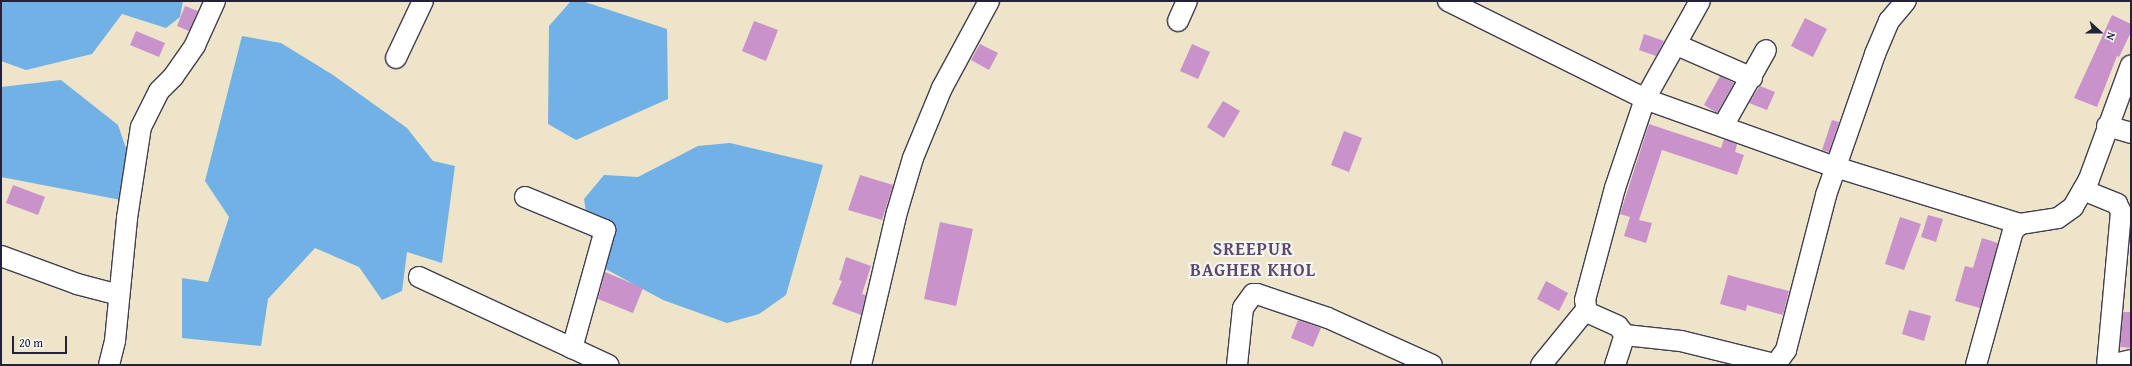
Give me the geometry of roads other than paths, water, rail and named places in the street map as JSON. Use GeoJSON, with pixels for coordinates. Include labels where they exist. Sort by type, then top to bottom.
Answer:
{"type":"FeatureCollection","features":[{"type":"Feature","properties":{"kind":"street"},"geometry":{"type":"LineString","coordinates":[[109,365],[115,341],[119,295],[141,127],[159,91],[173,77],[195,45],[215,1]]}},
{"type":"Feature","properties":{"kind":"street"},"geometry":{"type":"LineString","coordinates":[[396,58],[422,1]]}},
{"type":"Feature","properties":{"kind":"street"},"geometry":{"type":"LineString","coordinates":[[861,365],[893,227],[913,158],[940,94],[989,1]]}},
{"type":"Feature","properties":{"kind":"street"},"geometry":{"type":"LineString","coordinates":[[1178,21],[1187,1]]}},
{"type":"Feature","properties":{"kind":"street"},"geometry":{"type":"LineString","coordinates":[[1448,1],[1645,99],[1836,167],[2020,224],[2058,218],[2066,213],[2083,190],[2131,64]]}},
{"type":"Feature","properties":{"kind":"street"},"geometry":{"type":"LineString","coordinates":[[1541,365],[1585,311],[1585,300],[1606,218],[1645,99],[1677,45],[1700,1]]}},
{"type":"Feature","properties":{"kind":"street"},"geometry":{"type":"LineString","coordinates":[[1585,311],[1618,326],[1625,334],[1681,341],[1777,364],[1786,350],[1836,167],[1875,54],[1889,21],[1906,1]]}},
{"type":"Feature","properties":{"kind":"street"},"geometry":{"type":"LineString","coordinates":[[1677,45],[1752,78]]}},
{"type":"Feature","properties":{"kind":"street"},"geometry":{"type":"LineString","coordinates":[[1723,126],[1752,78],[1766,50]]}},
{"type":"Feature","properties":{"kind":"street"},"geometry":{"type":"LineString","coordinates":[[2107,126],[2131,132]]}},
{"type":"Feature","properties":{"kind":"street"},"geometry":{"type":"LineString","coordinates":[[2083,190],[2117,204],[2121,212],[2107,365]]}},
{"type":"Feature","properties":{"kind":"street"},"geometry":{"type":"LineString","coordinates":[[525,197],[605,230],[572,348]]}},
{"type":"Feature","properties":{"kind":"street"},"geometry":{"type":"LineString","coordinates":[[1976,365],[2013,231],[2020,224]]}},
{"type":"Feature","properties":{"kind":"street"},"geometry":{"type":"LineString","coordinates":[[1,256],[77,284],[119,295]]}},
{"type":"Feature","properties":{"kind":"street"},"geometry":{"type":"LineString","coordinates":[[419,277],[609,365]]}},
{"type":"Feature","properties":{"kind":"street"},"geometry":{"type":"LineString","coordinates":[[1237,365],[1244,308],[1253,294],[1257,294],[1328,318],[1432,365]]}},
{"type":"Feature","properties":{"kind":"street"},"geometry":{"type":"LineString","coordinates":[[1615,365],[1625,334]]}},
{"type":"Feature","properties":{"kind":"street"},"geometry":{"type":"LineString","coordinates":[[2110,365],[2131,360]]}},
{"type":"Feature","properties":{"kind":"water"},"geometry":{"type":"Polygon","coordinates":[[[1,1],[183,1],[180,17],[166,28],[122,14],[92,54],[26,70],[1,61],[1,1]]]}},
{"type":"Feature","properties":{"kind":"water"},"geometry":{"type":"Polygon","coordinates":[[[571,1],[582,1],[667,29],[668,99],[576,140],[548,124],[549,26],[571,1]]]}},
{"type":"Feature","properties":{"kind":"water"},"geometry":{"type":"Polygon","coordinates":[[[242,36],[281,43],[333,75],[407,128],[433,161],[455,166],[442,263],[407,252],[402,291],[382,300],[359,267],[315,248],[268,299],[261,346],[182,338],[182,278],[208,282],[229,217],[205,181],[242,36]]]}},
{"type":"Feature","properties":{"kind":"water"},"geometry":{"type":"Polygon","coordinates":[[[61,80],[118,125],[128,154],[121,200],[1,177],[1,87],[61,80]]]}},
{"type":"Feature","properties":{"kind":"water"},"geometry":{"type":"Polygon","coordinates":[[[730,143],[823,165],[786,295],[759,314],[727,323],[663,300],[602,267],[589,233],[584,199],[604,175],[638,177],[698,146],[730,143]]]}},
{"type":"Feature","properties":{"kind":"district","name":"SREEPUR BAGHER KHOL"},"geometry":{"type":"Point","coordinates":[1253,260]}}]}
